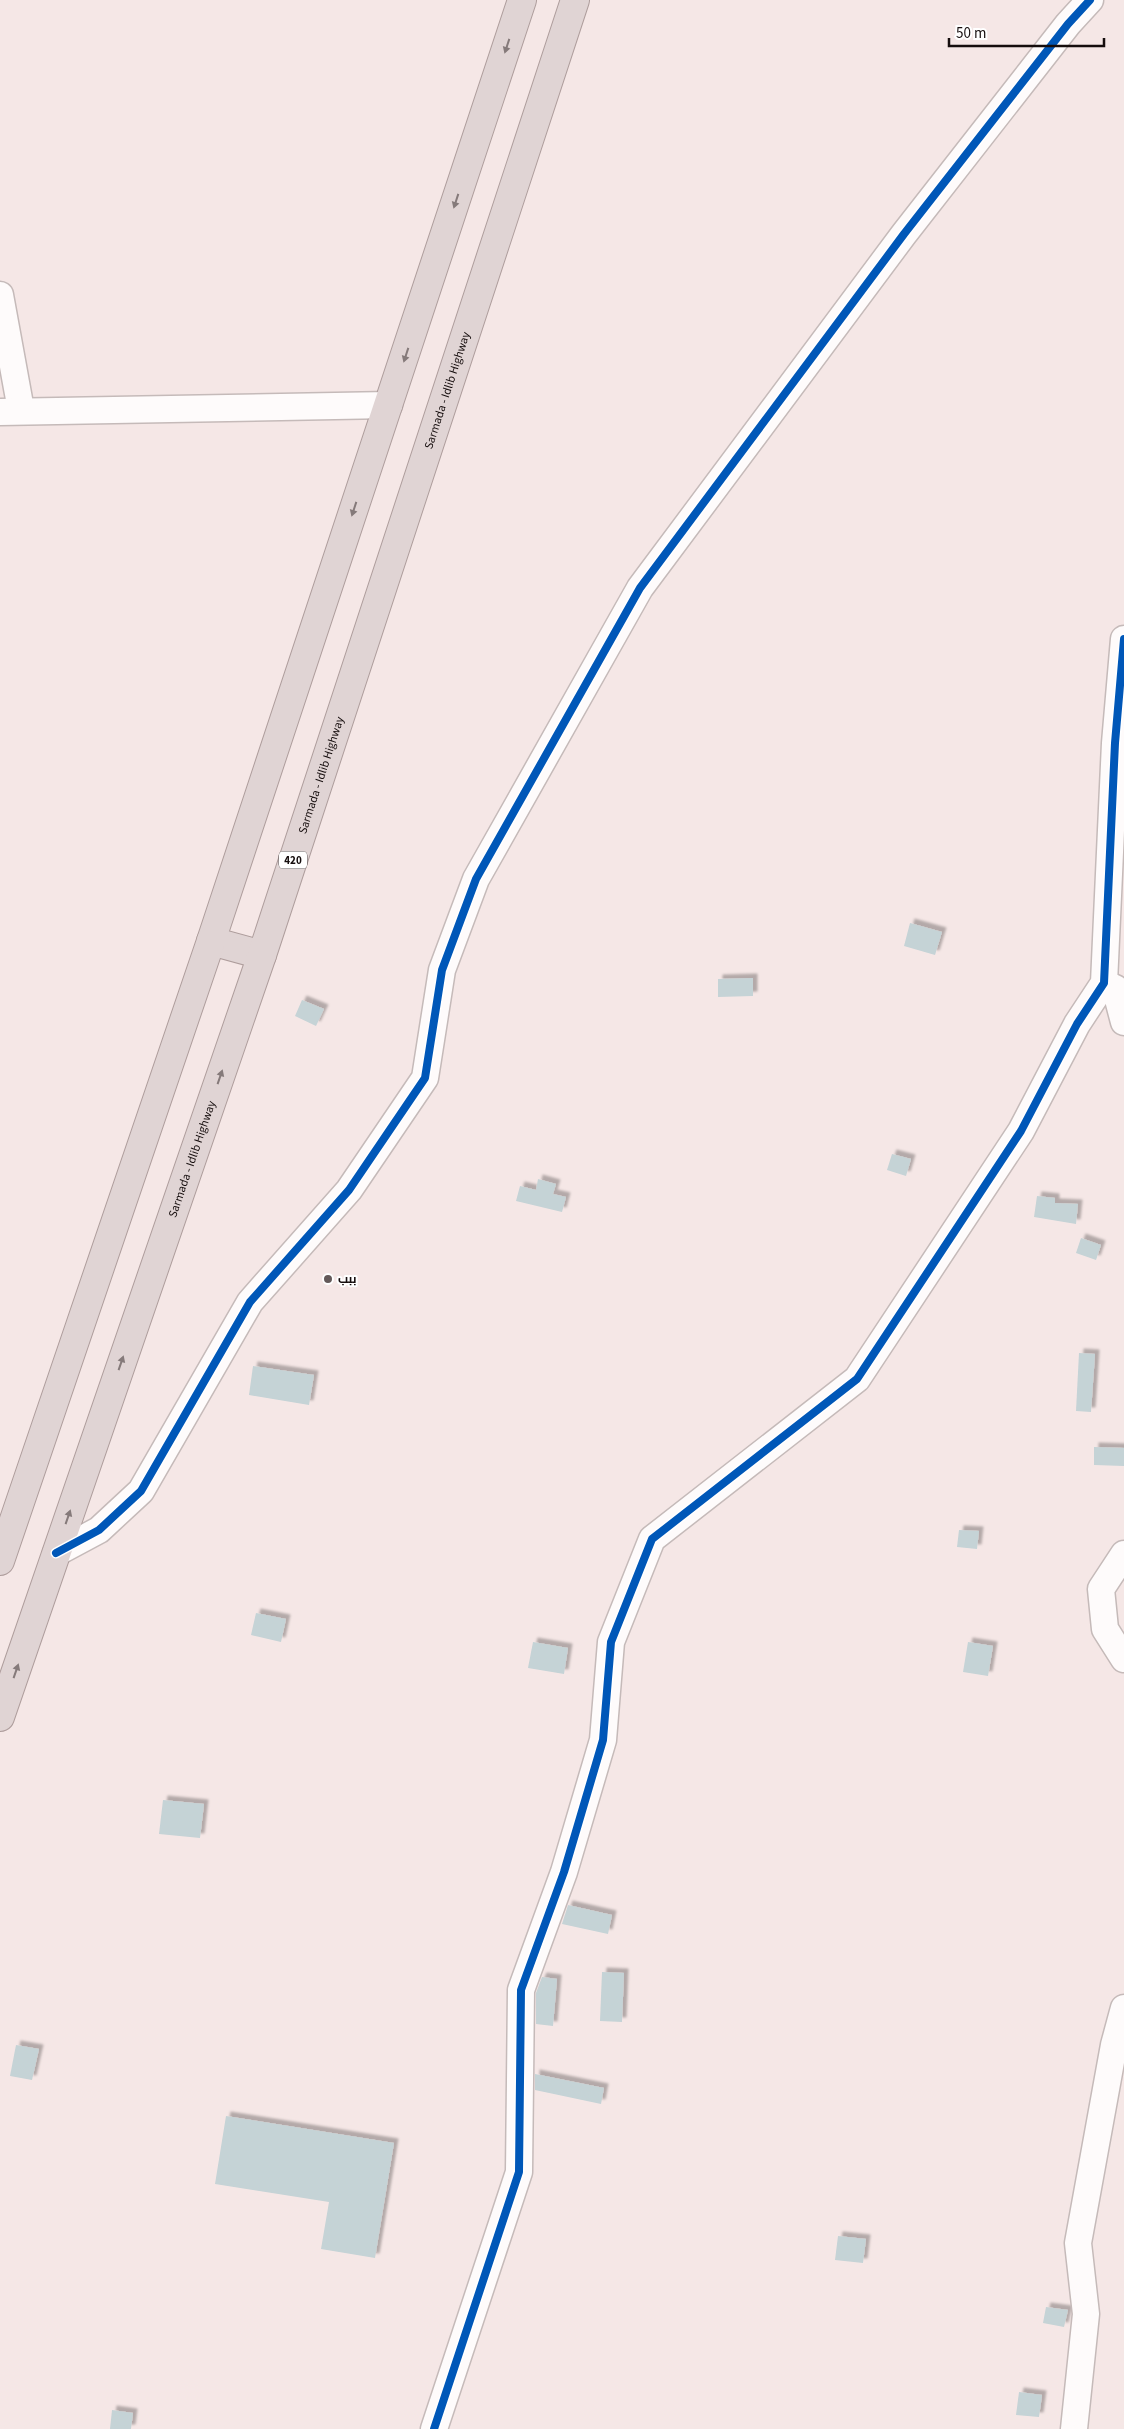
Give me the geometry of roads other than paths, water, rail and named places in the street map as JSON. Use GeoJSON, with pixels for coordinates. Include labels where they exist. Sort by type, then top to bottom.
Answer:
{"type":"FeatureCollection","features":[{"type":"Feature","properties":{"kind":"highway"},"geometry":{"type":"LineString","coordinates":[[0,1561],[211,941],[522,0]]}},
{"type":"Feature","properties":{"kind":"highway","name":"Sarmada - Idlib Highway"},"geometry":{"type":"LineString","coordinates":[[0,1717],[262,955],[575,0]]}},
{"type":"Feature","properties":{"kind":"highway"},"geometry":{"type":"LineString","coordinates":[[211,941],[262,955]]}},
{"type":"Feature","properties":{"kind":"street"},"geometry":{"type":"LineString","coordinates":[[56,1554],[99,1530],[141,1491],[250,1302],[349,1190],[425,1078],[442,970],[476,879],[640,588],[904,234],[1068,24],[1090,0]]}},
{"type":"Feature","properties":{"kind":"street"},"geometry":{"type":"LineString","coordinates":[[0,295],[10,411],[389,405]]}},
{"type":"Feature","properties":{"kind":"street"},"geometry":{"type":"LineString","coordinates":[[434,2429],[520,2172],[521,1990],[564,1872],[603,1740],[611,1642],[652,1539],[857,1379],[1021,1132],[1077,1024],[1104,983],[1115,743],[1124,639]]}},
{"type":"Feature","properties":{"kind":"street"},"geometry":{"type":"LineString","coordinates":[[1104,983],[1115,988],[1124,1022]]}},
{"type":"Feature","properties":{"kind":"street"},"geometry":{"type":"LineString","coordinates":[[1124,1554],[1101,1589],[1105,1629],[1124,1659]]}},
{"type":"Feature","properties":{"kind":"street"},"geometry":{"type":"LineString","coordinates":[[1074,2429],[1086,2314],[1078,2243],[1114,2045],[1124,2008]]}},
{"type":"Feature","properties":{"kind":"place","name":"ببب"},"geometry":{"type":"Point","coordinates":[328,1279]}}]}
